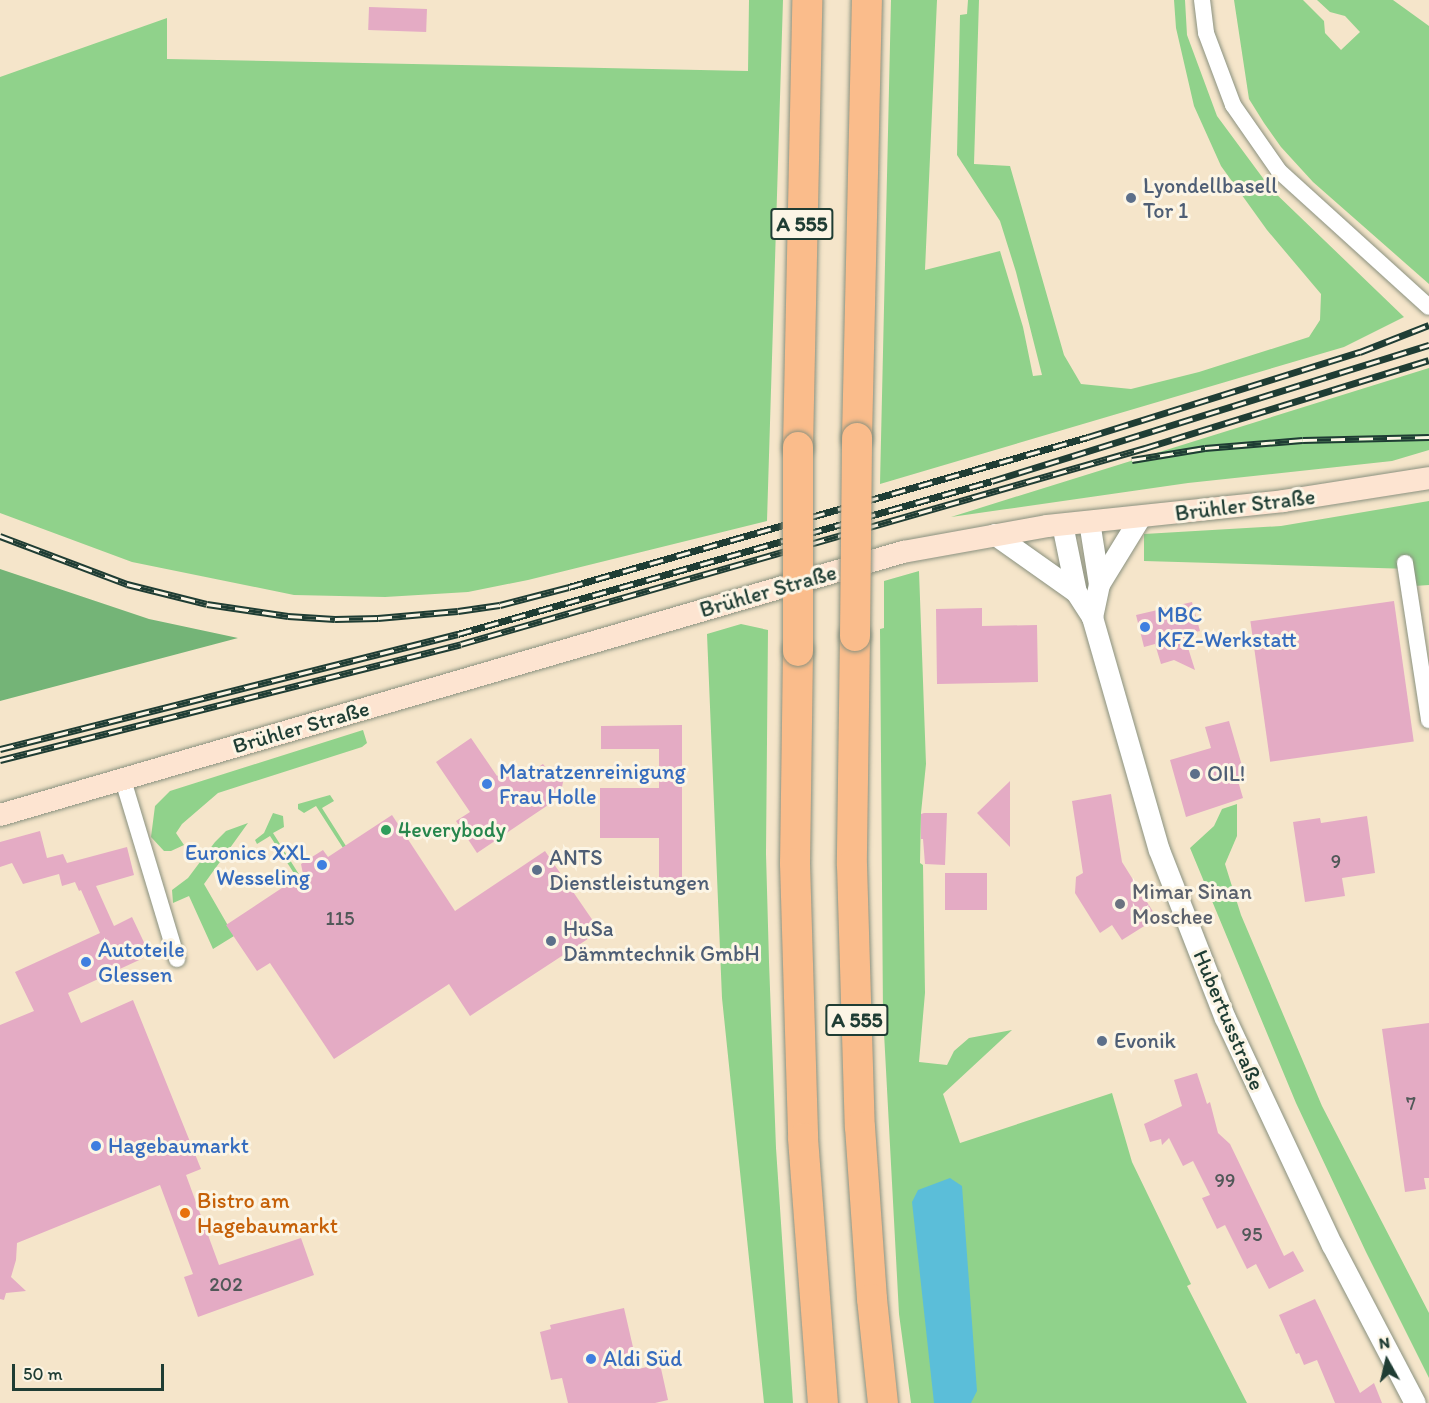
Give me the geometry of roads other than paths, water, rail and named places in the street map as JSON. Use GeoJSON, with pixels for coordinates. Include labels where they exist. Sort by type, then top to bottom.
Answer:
{"type":"FeatureCollection","features":[{"type":"Feature","properties":{"kind":"highway","name":"A 555"},"geometry":{"type":"LineString","coordinates":[[807,0],[798,447],[795,863],[802,1138],[823,1403]]}},
{"type":"Feature","properties":{"kind":"highway","name":"A 555"},"geometry":{"type":"LineString","coordinates":[[867,0],[857,438],[852,865],[859,1115],[872,1299],[883,1403]]}},
{"type":"Feature","properties":{"kind":"main road","name":"Brühler Straße"},"geometry":{"type":"LineString","coordinates":[[0,815],[903,552],[994,534],[1062,524],[1284,501],[1429,478]]}},
{"type":"Feature","properties":{"kind":"street"},"geometry":{"type":"LineString","coordinates":[[1202,0],[1206,33],[1233,105],[1279,171],[1424,302]]}},
{"type":"Feature","properties":{"kind":"street"},"geometry":{"type":"LineString","coordinates":[[1099,584],[1140,517]]}},
{"type":"Feature","properties":{"kind":"street","name":"Hubertusstraße"},"geometry":{"type":"LineString","coordinates":[[1089,521],[1099,584],[1092,617]]}},
{"type":"Feature","properties":{"kind":"street","name":"Hubertusstraße"},"geometry":{"type":"LineString","coordinates":[[1062,524],[1076,592],[1092,617],[1159,850],[1225,1018],[1332,1245],[1415,1403]]}},
{"type":"Feature","properties":{"kind":"street"},"geometry":{"type":"LineString","coordinates":[[994,534],[1076,592]]}},
{"type":"Feature","properties":{"kind":"street"},"geometry":{"type":"LineString","coordinates":[[1405,563],[1429,720]]}},
{"type":"Feature","properties":{"kind":"street"},"geometry":{"type":"LineString","coordinates":[[123,780],[177,959]]}},
{"type":"Feature","properties":{"kind":"water"},"geometry":{"type":"Polygon","coordinates":[[[950,1178],[962,1186],[977,1391],[971,1403],[934,1403],[912,1202],[918,1190],[950,1178]]]}},
{"type":"Feature","properties":{"kind":"railway"},"geometry":{"type":"LineString","coordinates":[[0,536],[127,584],[207,604],[288,616],[335,619],[378,618],[500,605],[1088,437],[1360,352],[1429,325]]}},
{"type":"Feature","properties":{"kind":"railway"},"geometry":{"type":"LineString","coordinates":[[0,749],[458,634],[992,481],[1429,345]]}},
{"type":"Feature","properties":{"kind":"railway"},"geometry":{"type":"LineString","coordinates":[[0,760],[461,644],[1145,448],[1429,360]]}},
{"type":"Feature","properties":{"kind":"railway"},"geometry":{"type":"LineString","coordinates":[[1132,460],[1205,448],[1303,440],[1429,437]]}},
{"type":"Feature","properties":{"kind":"place","name":"Lyondellbasell Tor 1"},"geometry":{"type":"Point","coordinates":[1131,198]}},
{"type":"Feature","properties":{"kind":"place","name":"MBC KFZ-Werkstatt"},"geometry":{"type":"Point","coordinates":[1145,627]}},
{"type":"Feature","properties":{"kind":"place","name":"OIL!"},"geometry":{"type":"Point","coordinates":[1195,774]}},
{"type":"Feature","properties":{"kind":"place","name":"Matratzenreinigung Frau Holle"},"geometry":{"type":"Point","coordinates":[487,784]}},
{"type":"Feature","properties":{"kind":"place","name":"4everybody"},"geometry":{"type":"Point","coordinates":[386,830]}},
{"type":"Feature","properties":{"kind":"place","name":"Euronics XXL Wesseling"},"geometry":{"type":"Point","coordinates":[322,865]}},
{"type":"Feature","properties":{"kind":"place","name":"ANTS Dienstleistungen"},"geometry":{"type":"Point","coordinates":[537,870]}},
{"type":"Feature","properties":{"kind":"place","name":"Mimar Sinan Moschee"},"geometry":{"type":"Point","coordinates":[1120,904]}},
{"type":"Feature","properties":{"kind":"place","name":"HuSa Dämmtechnik GmbH"},"geometry":{"type":"Point","coordinates":[551,941]}},
{"type":"Feature","properties":{"kind":"place","name":"Autoteile Glessen"},"geometry":{"type":"Point","coordinates":[86,962]}},
{"type":"Feature","properties":{"kind":"place","name":"Evonik"},"geometry":{"type":"Point","coordinates":[1102,1041]}},
{"type":"Feature","properties":{"kind":"place","name":"Hagebaumarkt"},"geometry":{"type":"Point","coordinates":[96,1146]}},
{"type":"Feature","properties":{"kind":"place","name":"Bistro am Hagebaumarkt"},"geometry":{"type":"Point","coordinates":[185,1213]}},
{"type":"Feature","properties":{"kind":"place","name":"Aldi Süd"},"geometry":{"type":"Point","coordinates":[591,1359]}}]}
